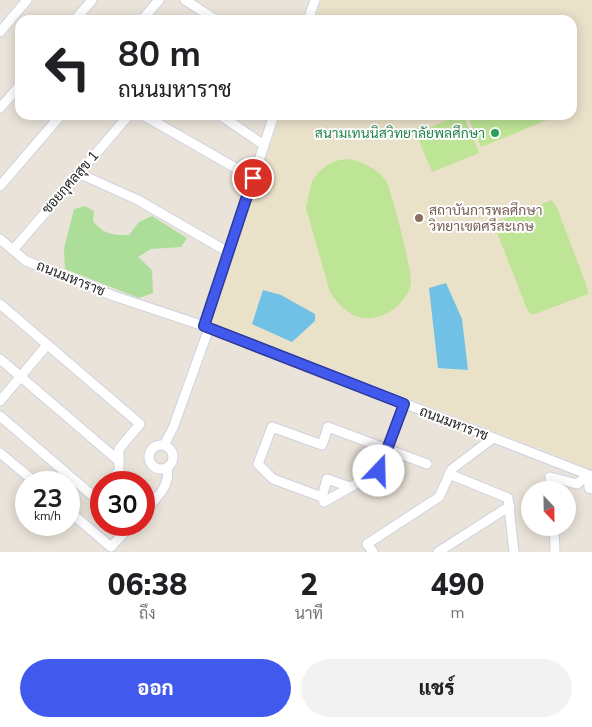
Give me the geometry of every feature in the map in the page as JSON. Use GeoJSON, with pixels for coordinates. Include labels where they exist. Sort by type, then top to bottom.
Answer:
{"type":"FeatureCollection","features":[{"type":"Feature","properties":{"kind":"street"},"geometry":{"type":"LineString","coordinates":[[0,32],[27,0]]}},
{"type":"Feature","properties":{"kind":"street"},"geometry":{"type":"LineString","coordinates":[[79,15],[92,0]]}},
{"type":"Feature","properties":{"kind":"street"},"geometry":{"type":"LineString","coordinates":[[146,15],[159,0]]}},
{"type":"Feature","properties":{"kind":"street"},"geometry":{"type":"LineString","coordinates":[[185,0],[208,15]]}},
{"type":"Feature","properties":{"kind":"street"},"geometry":{"type":"LineString","coordinates":[[310,15],[315,0]]}},
{"type":"Feature","properties":{"kind":"street"},"geometry":{"type":"LineString","coordinates":[[0,108],[15,91]]}},
{"type":"Feature","properties":{"kind":"street"},"geometry":{"type":"LineString","coordinates":[[0,186],[57,120]]}},
{"type":"Feature","properties":{"kind":"street","name":"ซอยกุศลสุข 1"},"geometry":{"type":"LineString","coordinates":[[13,250],[125,120]]}},
{"type":"Feature","properties":{"kind":"street"},"geometry":{"type":"LineString","coordinates":[[152,120],[253,178]]}},
{"type":"Feature","properties":{"kind":"street"},"geometry":{"type":"LineString","coordinates":[[227,120],[264,145]]}},
{"type":"Feature","properties":{"kind":"street"},"geometry":{"type":"LineString","coordinates":[[164,445],[173,428],[228,252],[272,120]]}},
{"type":"Feature","properties":{"kind":"street"},"geometry":{"type":"LineString","coordinates":[[78,173],[138,200],[228,252]]}},
{"type":"Feature","properties":{"kind":"street","name":"ถนนมหาราช"},"geometry":{"type":"LineString","coordinates":[[0,239],[26,261],[114,296],[206,327],[590,475]]}},
{"type":"Feature","properties":{"kind":"street"},"geometry":{"type":"LineString","coordinates":[[0,304],[140,424],[119,449],[120,471]]}},
{"type":"Feature","properties":{"kind":"street"},"geometry":{"type":"LineString","coordinates":[[0,401],[47,345]]}},
{"type":"Feature","properties":{"kind":"street"},"geometry":{"type":"LineString","coordinates":[[0,360],[119,461]]}},
{"type":"Feature","properties":{"kind":"street"},"geometry":{"type":"LineString","coordinates":[[404,404],[387,449],[379,471],[324,502],[322,497],[273,479],[258,464],[272,427],[322,445],[328,426],[387,449],[427,464]]}},
{"type":"Feature","properties":{"kind":"street"},"geometry":{"type":"LineString","coordinates":[[0,416],[90,490]]}},
{"type":"Feature","properties":{"kind":"street"},"geometry":{"type":"LineString","coordinates":[[373,552],[367,544],[440,497],[448,474],[452,469],[493,438]]}},
{"type":"Feature","properties":{"kind":"street"},"geometry":{"type":"LineString","coordinates":[[155,499],[163,490],[168,475],[167,468],[173,460],[173,455],[172,450],[164,445],[152,447],[148,458],[155,468],[167,468]]}},
{"type":"Feature","properties":{"kind":"street"},"geometry":{"type":"LineString","coordinates":[[0,453],[22,471]]}},
{"type":"Feature","properties":{"kind":"street"},"geometry":{"type":"LineString","coordinates":[[448,474],[508,498],[514,552]]}},
{"type":"Feature","properties":{"kind":"street"},"geometry":{"type":"LineString","coordinates":[[590,475],[589,488],[592,489]]}},
{"type":"Feature","properties":{"kind":"street"},"geometry":{"type":"LineString","coordinates":[[576,484],[590,475]]}},
{"type":"Feature","properties":{"kind":"street"},"geometry":{"type":"LineString","coordinates":[[550,481],[550,477],[565,481]]}},
{"type":"Feature","properties":{"kind":"street"},"geometry":{"type":"LineString","coordinates":[[322,497],[328,479],[350,487]]}},
{"type":"Feature","properties":{"kind":"street"},"geometry":{"type":"LineString","coordinates":[[438,552],[510,506]]}},
{"type":"Feature","properties":{"kind":"street"},"geometry":{"type":"LineString","coordinates":[[80,520],[90,529]]}},
{"type":"Feature","properties":{"kind":"street"},"geometry":{"type":"LineString","coordinates":[[98,536],[111,547],[120,536]]}},
{"type":"Feature","properties":{"kind":"street"},"geometry":{"type":"LineString","coordinates":[[555,536],[556,552]]}},
{"type":"Feature","properties":{"kind":"shaded area","name":"สถาบันการพลศึกษา วิทยาเขตศรีสะเกษ"},"geometry":{"type":"Polygon","coordinates":[[[322,0],[592,0],[592,469],[211,322],[279,120],[577,120],[577,15],[317,15],[322,0]]]}},
{"type":"Feature","properties":{"kind":"green space"},"geometry":{"type":"Polygon","coordinates":[[[448,120],[465,120],[479,153],[432,172],[416,133],[448,120]]]}},
{"type":"Feature","properties":{"kind":"green space","name":"สนามเทนนิสวิทยาลัยพลศึกษา"},"geometry":{"type":"Polygon","coordinates":[[[469,120],[547,120],[481,147],[469,120]]]}},
{"type":"Feature","properties":{"kind":"green space"},"geometry":{"type":"Polygon","coordinates":[[[350,159],[370,167],[386,181],[401,232],[411,277],[408,291],[399,304],[394,309],[375,317],[358,317],[350,313],[336,301],[330,292],[306,208],[312,181],[319,172],[327,165],[339,160],[350,159]]]}},
{"type":"Feature","properties":{"kind":"green space"},"geometry":{"type":"Polygon","coordinates":[[[552,200],[557,208],[588,294],[532,315],[527,309],[496,230],[496,222],[552,200]]]}},
{"type":"Feature","properties":{"kind":"green space"},"geometry":{"type":"Polygon","coordinates":[[[85,206],[94,211],[93,221],[105,232],[129,235],[139,222],[152,216],[187,238],[181,247],[151,249],[138,257],[152,270],[153,293],[139,298],[65,269],[64,248],[74,209],[85,206]]]}},
{"type":"Feature","properties":{"kind":"water"},"geometry":{"type":"Polygon","coordinates":[[[446,283],[462,319],[468,370],[438,368],[429,288],[446,283]]]}},
{"type":"Feature","properties":{"kind":"water"},"geometry":{"type":"Polygon","coordinates":[[[263,290],[281,295],[315,314],[315,321],[292,342],[252,324],[263,290]]]}},
{"type":"Feature","properties":{"kind":"place","name":"สนามเทนนิสวิทยาลัยพลศึกษา"},"geometry":{"type":"Point","coordinates":[495,133]}},
{"type":"Feature","properties":{"kind":"place","name":"สถาบันการพลศึกษา วิทยาเขตศรีสะเกษ"},"geometry":{"type":"Point","coordinates":[419,218]}},
{"type":"Feature","properties":{"kind":"route"},"geometry":{"type":"LineString","coordinates":[[253,178],[204,326],[404,404],[379,471]]}}]}
